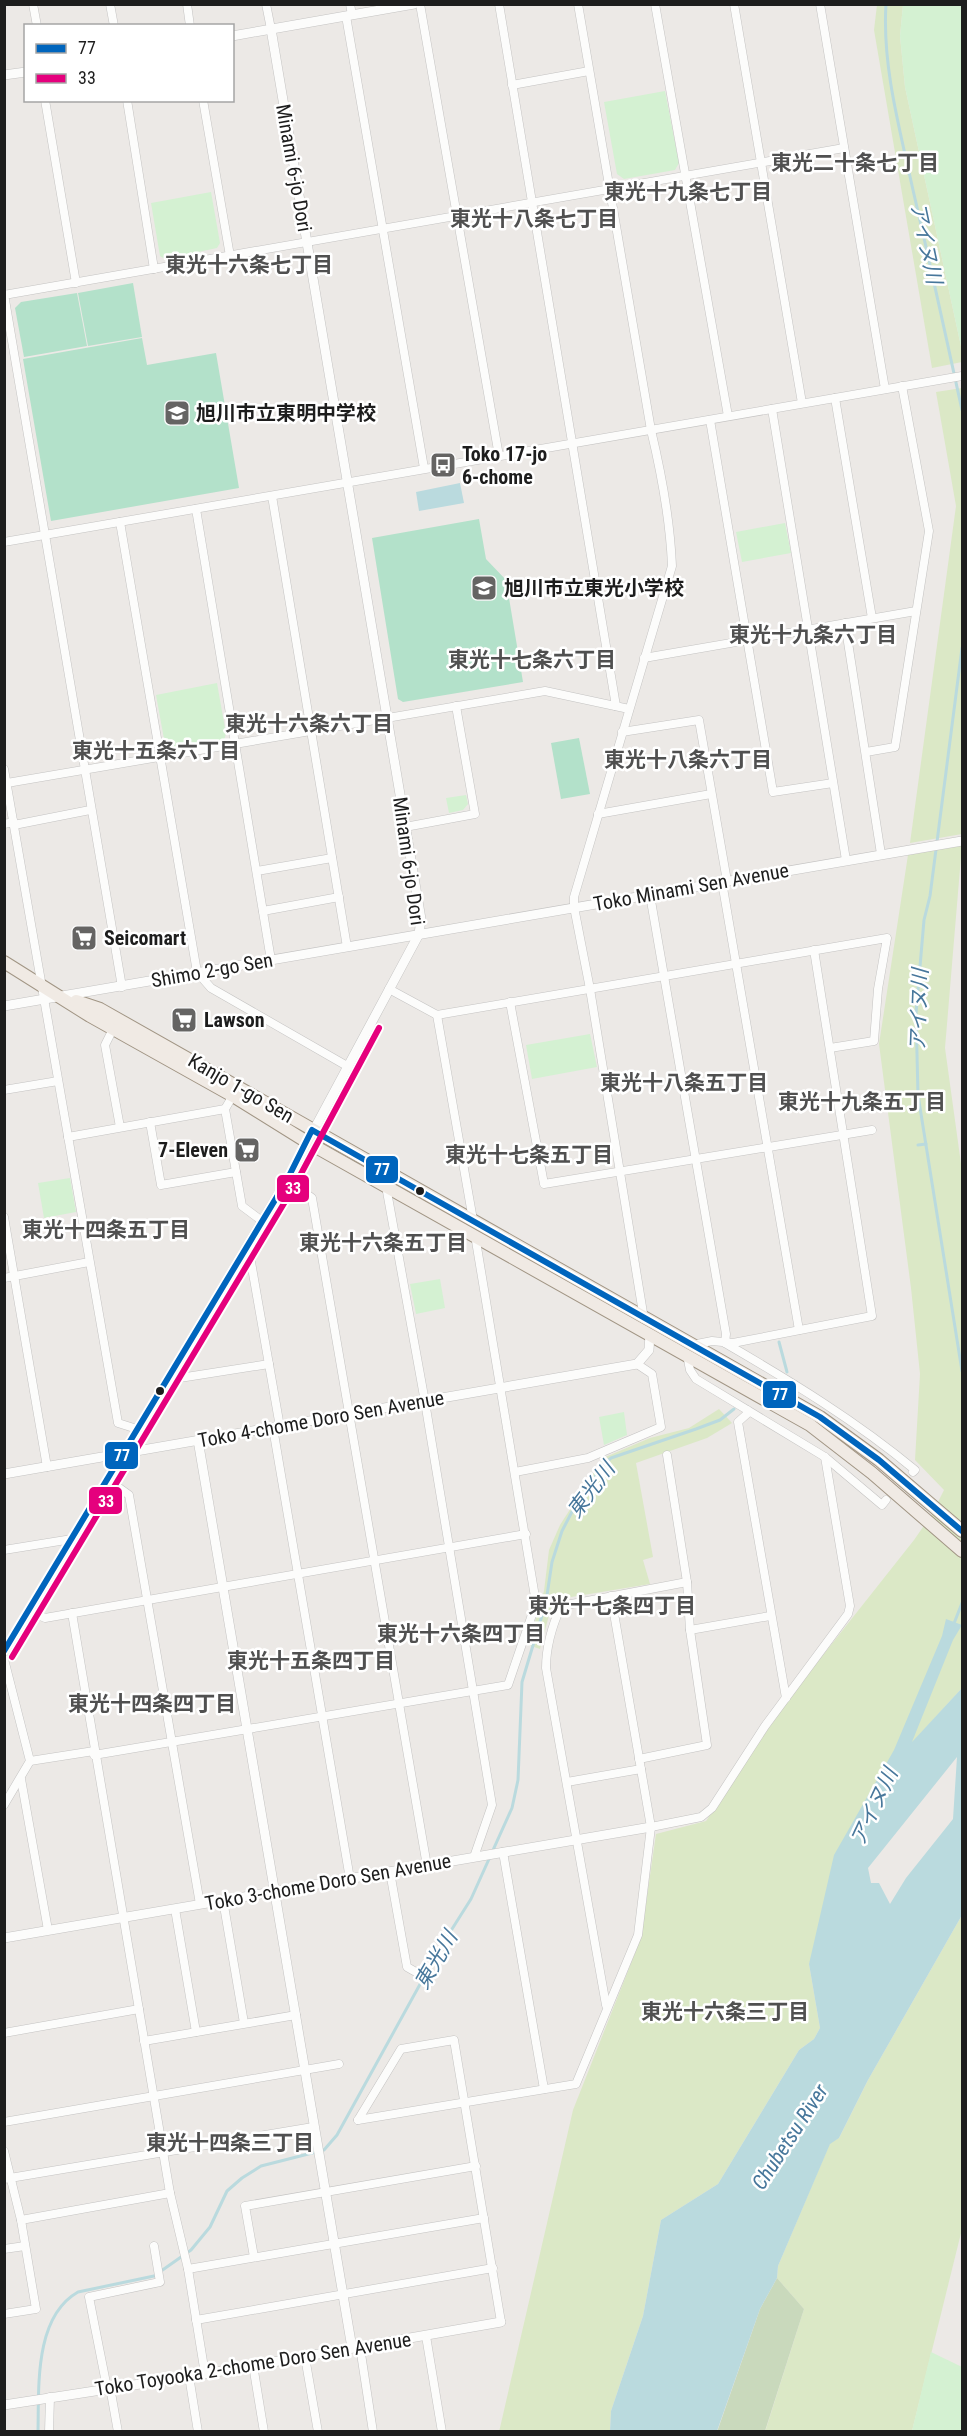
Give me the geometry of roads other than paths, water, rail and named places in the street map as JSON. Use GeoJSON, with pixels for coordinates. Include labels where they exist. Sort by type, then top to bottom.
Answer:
{"type":"FeatureCollection","features":[{"type":"Feature","properties":{"kind":"main road","name":"Kanjo 1-go Sen"},"geometry":{"type":"LineString","coordinates":[[4,962],[113,1029],[312,1130],[475,1237],[650,1334],[689,1350],[820,1417],[879,1460],[963,1531]]}},
{"type":"Feature","properties":{"kind":"main road","name":"Kanjo 1-go Sen"},"geometry":{"type":"LineString","coordinates":[[60,996],[100,1009],[235,1091],[307,1142],[473,1221],[644,1319],[689,1350],[810,1425],[872,1473],[963,1551]]}},
{"type":"Feature","properties":{"kind":"street"},"geometry":{"type":"LineString","coordinates":[[33,4],[37,24]]}},
{"type":"Feature","properties":{"kind":"street"},"geometry":{"type":"LineString","coordinates":[[110,4],[114,24]]}},
{"type":"Feature","properties":{"kind":"street"},"geometry":{"type":"LineString","coordinates":[[187,4],[190,24]]}},
{"type":"Feature","properties":{"kind":"street","name":"Minami 6-jo Dori"},"geometry":{"type":"LineString","coordinates":[[4,1652],[287,1180],[419,934],[421,919],[266,4]]}},
{"type":"Feature","properties":{"kind":"street"},"geometry":{"type":"LineString","coordinates":[[350,4],[349,16],[424,468]]}},
{"type":"Feature","properties":{"kind":"street"},"geometry":{"type":"LineString","coordinates":[[234,36],[414,4]]}},
{"type":"Feature","properties":{"kind":"street"},"geometry":{"type":"LineString","coordinates":[[420,4],[499,456]]}},
{"type":"Feature","properties":{"kind":"street"},"geometry":{"type":"LineString","coordinates":[[499,4],[574,443],[616,706]]}},
{"type":"Feature","properties":{"kind":"street"},"geometry":{"type":"LineString","coordinates":[[515,1472],[588,1458],[661,1427],[652,1374],[637,1364],[649,1350],[650,1334],[644,1319],[574,897],[672,566],[665,488],[651,430],[578,4]]}},
{"type":"Feature","properties":{"kind":"street"},"geometry":{"type":"LineString","coordinates":[[655,4],[728,416]]}},
{"type":"Feature","properties":{"kind":"street"},"geometry":{"type":"LineString","coordinates":[[734,4],[802,404]]}},
{"type":"Feature","properties":{"kind":"street"},"geometry":{"type":"LineString","coordinates":[[820,4],[885,389]]}},
{"type":"Feature","properties":{"kind":"street"},"geometry":{"type":"LineString","coordinates":[[512,85],[589,71]]}},
{"type":"Feature","properties":{"kind":"street"},"geometry":{"type":"LineString","coordinates":[[4,75],[24,72]]}},
{"type":"Feature","properties":{"kind":"street"},"geometry":{"type":"LineString","coordinates":[[45,102],[76,283]]}},
{"type":"Feature","properties":{"kind":"street"},"geometry":{"type":"LineString","coordinates":[[127,102],[154,269]]}},
{"type":"Feature","properties":{"kind":"street"},"geometry":{"type":"LineString","coordinates":[[203,102],[230,256]]}},
{"type":"Feature","properties":{"kind":"street"},"geometry":{"type":"LineString","coordinates":[[122,987],[90,810],[5,295],[844,148]]}},
{"type":"Feature","properties":{"kind":"street"},"geometry":{"type":"LineString","coordinates":[[4,542],[963,376]]}},
{"type":"Feature","properties":{"kind":"street"},"geometry":{"type":"LineString","coordinates":[[866,752],[895,747],[929,531],[902,386]]}},
{"type":"Feature","properties":{"kind":"street"},"geometry":{"type":"LineString","coordinates":[[835,398],[873,618]]}},
{"type":"Feature","properties":{"kind":"street"},"geometry":{"type":"LineString","coordinates":[[772,409],[846,860]]}},
{"type":"Feature","properties":{"kind":"street"},"geometry":{"type":"LineString","coordinates":[[710,420],[773,792],[833,783]]}},
{"type":"Feature","properties":{"kind":"street"},"geometry":{"type":"LineString","coordinates":[[272,496],[347,947]]}},
{"type":"Feature","properties":{"kind":"street"},"geometry":{"type":"LineString","coordinates":[[196,509],[271,960]]}},
{"type":"Feature","properties":{"kind":"street"},"geometry":{"type":"LineString","coordinates":[[120,522],[197,972],[211,988],[347,1066]]}},
{"type":"Feature","properties":{"kind":"street"},"geometry":{"type":"LineString","coordinates":[[644,658],[915,611]]}},
{"type":"Feature","properties":{"kind":"street"},"geometry":{"type":"LineString","coordinates":[[845,623],[881,854]]}},
{"type":"Feature","properties":{"kind":"street"},"geometry":{"type":"LineString","coordinates":[[7,783],[545,691],[629,709]]}},
{"type":"Feature","properties":{"kind":"street"},"geometry":{"type":"LineString","coordinates":[[405,826],[475,814],[456,706]]}},
{"type":"Feature","properties":{"kind":"street"},"geometry":{"type":"LineString","coordinates":[[622,732],[699,720],[737,963],[800,1330]]}},
{"type":"Feature","properties":{"kind":"street"},"geometry":{"type":"LineString","coordinates":[[4,769],[118,1423],[137,1430]]}},
{"type":"Feature","properties":{"kind":"street"},"geometry":{"type":"LineString","coordinates":[[598,814],[711,794]]}},
{"type":"Feature","properties":{"kind":"street"},"geometry":{"type":"LineString","coordinates":[[4,824],[90,810]]}},
{"type":"Feature","properties":{"kind":"street","name":"Toko Minami Sen Avenue"},"geometry":{"type":"LineString","coordinates":[[419,934],[958,842]]}},
{"type":"Feature","properties":{"kind":"street"},"geometry":{"type":"LineString","coordinates":[[257,871],[332,858]]}},
{"type":"Feature","properties":{"kind":"street"},"geometry":{"type":"LineString","coordinates":[[650,895],[726,1334],[725,1344]]}},
{"type":"Feature","properties":{"kind":"street"},"geometry":{"type":"LineString","coordinates":[[263,911],[339,897]]}},
{"type":"Feature","properties":{"kind":"street","name":"Shimo 2-go Sen"},"geometry":{"type":"LineString","coordinates":[[4,1006],[419,934]]}},
{"type":"Feature","properties":{"kind":"street"},"geometry":{"type":"LineString","coordinates":[[389,989],[437,1015],[887,938],[878,989],[874,1041],[830,1048]]}},
{"type":"Feature","properties":{"kind":"street"},"geometry":{"type":"LineString","coordinates":[[725,1344],[872,1316],[814,950]]}},
{"type":"Feature","properties":{"kind":"street"},"geometry":{"type":"LineString","coordinates":[[510,1002],[544,1184],[872,1130]]}},
{"type":"Feature","properties":{"kind":"street"},"geometry":{"type":"LineString","coordinates":[[30,1761],[172,1743],[508,1684],[536,1603],[437,1015]]}},
{"type":"Feature","properties":{"kind":"street"},"geometry":{"type":"LineString","coordinates":[[113,1029],[105,1045],[120,1127]]}},
{"type":"Feature","properties":{"kind":"street"},"geometry":{"type":"LineString","coordinates":[[4,1090],[58,1081]]}},
{"type":"Feature","properties":{"kind":"street"},"geometry":{"type":"LineString","coordinates":[[235,1091],[225,1109],[242,1206],[262,1221]]}},
{"type":"Feature","properties":{"kind":"street"},"geometry":{"type":"LineString","coordinates":[[68,1137],[225,1109]]}},
{"type":"Feature","properties":{"kind":"street"},"geometry":{"type":"LineString","coordinates":[[150,1122],[161,1185],[236,1172]]}},
{"type":"Feature","properties":{"kind":"street"},"geometry":{"type":"LineString","coordinates":[[287,1180],[312,1198],[427,1866]]}},
{"type":"Feature","properties":{"kind":"street"},"geometry":{"type":"LineString","coordinates":[[390,1182],[448,1547],[492,1804],[478,1856]]}},
{"type":"Feature","properties":{"kind":"street"},"geometry":{"type":"LineString","coordinates":[[4,1217],[47,1467]]}},
{"type":"Feature","properties":{"kind":"street"},"geometry":{"type":"LineString","coordinates":[[247,1244],[269,1364],[299,1574],[350,1879]]}},
{"type":"Feature","properties":{"kind":"street"},"geometry":{"type":"LineString","coordinates":[[4,1278],[89,1262]]}},
{"type":"Feature","properties":{"kind":"street"},"geometry":{"type":"LineString","coordinates":[[884,1503],[825,1457],[696,1379],[690,1370],[689,1350],[712,1341],[725,1344],[822,1401],[876,1437],[914,1471]]}},
{"type":"Feature","properties":{"kind":"street"},"geometry":{"type":"LineString","coordinates":[[167,1380],[269,1364]]}},
{"type":"Feature","properties":{"kind":"street","name":"Toko 4-chome Doro Sen Avenue"},"geometry":{"type":"LineString","coordinates":[[4,1474],[637,1364]]}},
{"type":"Feature","properties":{"kind":"street"},"geometry":{"type":"LineString","coordinates":[[747,1410],[747,1414],[738,1422],[786,1698]]}},
{"type":"Feature","properties":{"kind":"street"},"geometry":{"type":"LineString","coordinates":[[198,1440],[319,2161],[343,2295],[373,2432]]}},
{"type":"Feature","properties":{"kind":"street"},"geometry":{"type":"LineString","coordinates":[[639,1759],[707,1745],[690,1630],[687,1582],[667,1455]]}},
{"type":"Feature","properties":{"kind":"street"},"geometry":{"type":"LineString","coordinates":[[651,1827],[707,1814],[786,1698],[848,1614],[850,1606],[825,1457]]}},
{"type":"Feature","properties":{"kind":"street"},"geometry":{"type":"LineString","coordinates":[[108,1480],[129,1495],[200,1904]]}},
{"type":"Feature","properties":{"kind":"street"},"geometry":{"type":"LineString","coordinates":[[29,1611],[45,1618],[526,1534]]}},
{"type":"Feature","properties":{"kind":"street"},"geometry":{"type":"LineString","coordinates":[[4,1550],[72,1539]]}},
{"type":"Feature","properties":{"kind":"street"},"geometry":{"type":"LineString","coordinates":[[607,2007],[546,1668],[552,1627],[561,1606],[687,1582]]}},
{"type":"Feature","properties":{"kind":"street"},"geometry":{"type":"LineString","coordinates":[[501,2322],[494,2268],[484,2218],[466,2103],[454,2040],[401,2049],[358,2120],[466,2103],[576,2084],[638,1935],[651,1827],[610,1596]]}},
{"type":"Feature","properties":{"kind":"street"},"geometry":{"type":"LineString","coordinates":[[72,1613],[170,2193],[187,2265],[205,2373]]}},
{"type":"Feature","properties":{"kind":"street"},"geometry":{"type":"LineString","coordinates":[[690,1630],[770,1616]]}},
{"type":"Feature","properties":{"kind":"street"},"geometry":{"type":"LineString","coordinates":[[4,1659],[30,1761],[4,1805]]}},
{"type":"Feature","properties":{"kind":"street"},"geometry":{"type":"LineString","coordinates":[[567,1782],[641,1769]]}},
{"type":"Feature","properties":{"kind":"street"},"geometry":{"type":"LineString","coordinates":[[21,1779],[48,1930]]}},
{"type":"Feature","properties":{"kind":"street","name":"Toko 3-chome Doro Sen Avenue"},"geometry":{"type":"LineString","coordinates":[[4,1938],[651,1827]]}},
{"type":"Feature","properties":{"kind":"street"},"geometry":{"type":"LineString","coordinates":[[500,1853],[544,2089]]}},
{"type":"Feature","properties":{"kind":"street"},"geometry":{"type":"LineString","coordinates":[[390,1872],[407,1968],[414,1971]]}},
{"type":"Feature","properties":{"kind":"street"},"geometry":{"type":"LineString","coordinates":[[224,1900],[244,2023]]}},
{"type":"Feature","properties":{"kind":"street"},"geometry":{"type":"LineString","coordinates":[[175,1909],[196,2032]]}},
{"type":"Feature","properties":{"kind":"street"},"geometry":{"type":"LineString","coordinates":[[4,2033],[139,2009]]}},
{"type":"Feature","properties":{"kind":"street"},"geometry":{"type":"LineString","coordinates":[[144,2041],[296,2015]]}},
{"type":"Feature","properties":{"kind":"street"},"geometry":{"type":"LineString","coordinates":[[4,2122],[339,2064]]}},
{"type":"Feature","properties":{"kind":"street"},"geometry":{"type":"LineString","coordinates":[[8,2178],[163,2152],[314,2132]]}},
{"type":"Feature","properties":{"kind":"street"},"geometry":{"type":"LineString","coordinates":[[4,2151],[8,2178],[21,2220],[36,2309],[4,2314]]}},
{"type":"Feature","properties":{"kind":"street"},"geometry":{"type":"LineString","coordinates":[[254,2258],[245,2206],[476,2166]]}},
{"type":"Feature","properties":{"kind":"street"},"geometry":{"type":"LineString","coordinates":[[21,2220],[170,2193]]}},
{"type":"Feature","properties":{"kind":"street"},"geometry":{"type":"LineString","coordinates":[[187,2265],[254,2258],[484,2218]]}},
{"type":"Feature","properties":{"kind":"street"},"geometry":{"type":"LineString","coordinates":[[4,2250],[25,2246]]}},
{"type":"Feature","properties":{"kind":"street"},"geometry":{"type":"LineString","coordinates":[[118,2432],[89,2297],[160,2282],[154,2246]]}},
{"type":"Feature","properties":{"kind":"street"},"geometry":{"type":"LineString","coordinates":[[196,2320],[494,2268]]}},
{"type":"Feature","properties":{"kind":"street","name":"Toko Toyooka 2-chome Doro Sen Avenue"},"geometry":{"type":"LineString","coordinates":[[4,2405],[253,2366],[501,2322]]}},
{"type":"Feature","properties":{"kind":"street"},"geometry":{"type":"LineString","coordinates":[[426,2336],[442,2432]]}},
{"type":"Feature","properties":{"kind":"street"},"geometry":{"type":"LineString","coordinates":[[305,2357],[318,2432]]}},
{"type":"Feature","properties":{"kind":"street"},"geometry":{"type":"LineString","coordinates":[[253,2366],[264,2432]]}},
{"type":"Feature","properties":{"kind":"street"},"geometry":{"type":"LineString","coordinates":[[189,2376],[198,2432]]}},
{"type":"Feature","properties":{"kind":"street"},"geometry":{"type":"LineString","coordinates":[[42,2399],[50,2432]]}},
{"type":"Feature","properties":{"kind":"water"},"geometry":{"type":"Polygon","coordinates":[[[460,483],[464,503],[419,511],[416,492],[460,483]]]}},
{"type":"Feature","properties":{"kind":"water","name":"Chubetsu River"},"geometry":{"type":"Polygon","coordinates":[[[946,1619],[962,1625],[953,1640],[912,1742],[962,1688],[962,1915],[868,2080],[839,2138],[830,2144],[778,2266],[777,2278],[760,2309],[717,2431],[610,2431],[611,2411],[643,2316],[661,2220],[718,2184],[799,2050],[814,2039],[820,2028],[809,1964],[834,1855],[894,1750],[942,1636],[946,1619]],[[957,1757],[868,1868],[871,1883],[879,1883],[890,1904],[906,1878],[953,1819],[957,1757]]]}},
{"type":"Feature","properties":{"kind":"waterway","name":"アイヌ川"},"geometry":{"type":"LineString","coordinates":[[886,4],[885,27],[893,98],[962,410]]}},
{"type":"Feature","properties":{"kind":"waterway","name":"アイヌ川"},"geometry":{"type":"LineString","coordinates":[[962,648],[930,896],[924,920],[916,1013],[918,1095],[962,1371]]}},
{"type":"Feature","properties":{"kind":"waterway","name":"アイヌ川"},"geometry":{"type":"LineString","coordinates":[[918,1145],[926,1144]]}},
{"type":"Feature","properties":{"kind":"waterway","name":"東光川"},"geometry":{"type":"LineString","coordinates":[[779,1342],[787,1372]]}},
{"type":"Feature","properties":{"kind":"waterway","name":"東光川"},"geometry":{"type":"LineString","coordinates":[[38,2432],[39,2375],[42,2354],[53,2318],[64,2303],[78,2292],[154,2276],[191,2250],[210,2227],[227,2191],[242,2178],[261,2166],[324,2150],[337,2135],[440,1948],[471,1899],[512,1808],[518,1780],[522,1682],[546,1602],[552,1562],[562,1531],[576,1504],[604,1464],[611,1458],[720,1420],[734,1409]]}},
{"type":"Feature","properties":{"kind":"waterway","name":"アイヌ川"},"geometry":{"type":"LineString","coordinates":[[953,1626],[962,1603]]}},
{"type":"Feature","properties":{"kind":"place","name":"旭川市立東明中学校"},"geometry":{"type":"Point","coordinates":[177,413]}},
{"type":"Feature","properties":{"kind":"place","name":"Toko 17-jo 6-chome"},"geometry":{"type":"Point","coordinates":[443,465]}},
{"type":"Feature","properties":{"kind":"place","name":"旭川市立東光小学校"},"geometry":{"type":"Point","coordinates":[484,588]}},
{"type":"Feature","properties":{"kind":"place","name":"Seicomart"},"geometry":{"type":"Point","coordinates":[84,938]}},
{"type":"Feature","properties":{"kind":"place","name":"Lawson"},"geometry":{"type":"Point","coordinates":[184,1020]}},
{"type":"Feature","properties":{"kind":"place","name":"7-Eleven"},"geometry":{"type":"Point","coordinates":[247,1150]}},
{"type":"Feature","properties":{"kind":"district","name":"東光二十条七丁目"},"geometry":{"type":"Point","coordinates":[855,163]}},
{"type":"Feature","properties":{"kind":"district","name":"東光十九条七丁目"},"geometry":{"type":"Point","coordinates":[688,192]}},
{"type":"Feature","properties":{"kind":"district","name":"東光十八条七丁目"},"geometry":{"type":"Point","coordinates":[534,219]}},
{"type":"Feature","properties":{"kind":"district","name":"東光十六条七丁目"},"geometry":{"type":"Point","coordinates":[249,265]}},
{"type":"Feature","properties":{"kind":"district","name":"東光十九条六丁目"},"geometry":{"type":"Point","coordinates":[813,635]}},
{"type":"Feature","properties":{"kind":"district","name":"東光十七条六丁目"},"geometry":{"type":"Point","coordinates":[532,660]}},
{"type":"Feature","properties":{"kind":"district","name":"東光十六条六丁目"},"geometry":{"type":"Point","coordinates":[309,724]}},
{"type":"Feature","properties":{"kind":"district","name":"東光十五条六丁目"},"geometry":{"type":"Point","coordinates":[156,751]}},
{"type":"Feature","properties":{"kind":"district","name":"東光十八条六丁目"},"geometry":{"type":"Point","coordinates":[688,760]}},
{"type":"Feature","properties":{"kind":"district","name":"東光十八条五丁目"},"geometry":{"type":"Point","coordinates":[684,1083]}},
{"type":"Feature","properties":{"kind":"district","name":"東光十九条五丁目"},"geometry":{"type":"Point","coordinates":[862,1102]}},
{"type":"Feature","properties":{"kind":"district","name":"東光十七条五丁目"},"geometry":{"type":"Point","coordinates":[529,1155]}},
{"type":"Feature","properties":{"kind":"district","name":"東光十四条五丁目"},"geometry":{"type":"Point","coordinates":[106,1230]}},
{"type":"Feature","properties":{"kind":"district","name":"東光十六条五丁目"},"geometry":{"type":"Point","coordinates":[383,1243]}},
{"type":"Feature","properties":{"kind":"district","name":"東光十七条四丁目"},"geometry":{"type":"Point","coordinates":[612,1606]}},
{"type":"Feature","properties":{"kind":"district","name":"東光十六条四丁目"},"geometry":{"type":"Point","coordinates":[461,1634]}},
{"type":"Feature","properties":{"kind":"district","name":"東光十五条四丁目"},"geometry":{"type":"Point","coordinates":[311,1661]}},
{"type":"Feature","properties":{"kind":"district","name":"東光十四条四丁目"},"geometry":{"type":"Point","coordinates":[152,1704]}},
{"type":"Feature","properties":{"kind":"district","name":"東光十六条三丁目"},"geometry":{"type":"Point","coordinates":[725,2012]}},
{"type":"Feature","properties":{"kind":"district","name":"東光十四条三丁目"},"geometry":{"type":"Point","coordinates":[230,2143]}}]}
